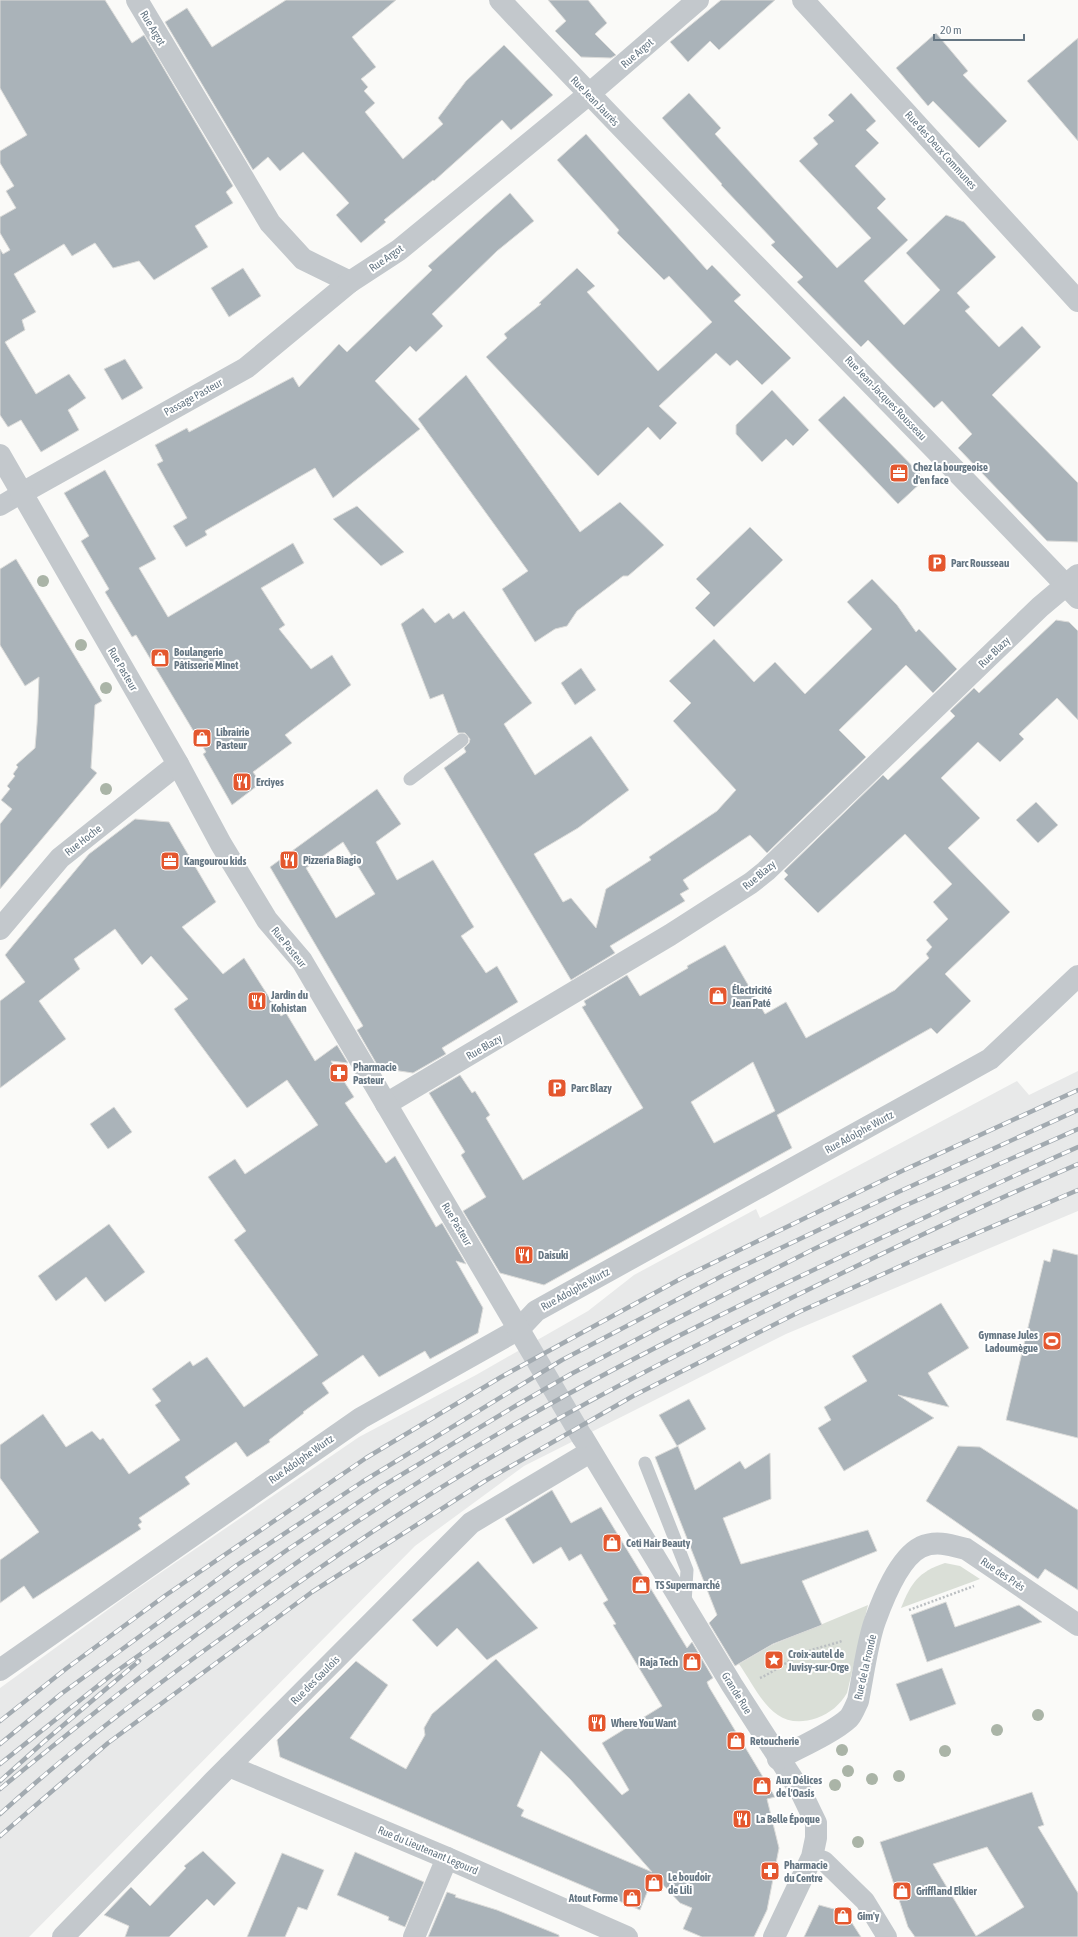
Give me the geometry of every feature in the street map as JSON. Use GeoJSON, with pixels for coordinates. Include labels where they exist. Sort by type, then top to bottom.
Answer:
{"type":"FeatureCollection","features":[{"type":"Feature","properties":{"kind":"street","name":"Rue Argot"},"geometry":{"type":"LineString","coordinates":[[137,0],[270,223],[303,259],[350,282],[399,250],[588,94],[698,0]]}},
{"type":"Feature","properties":{"kind":"street","name":"Rue Jean Jaurès"},"geometry":{"type":"LineString","coordinates":[[500,0],[588,94],[692,200]]}},
{"type":"Feature","properties":{"kind":"street","name":"Rue des Deux Communes"},"geometry":{"type":"LineString","coordinates":[[803,0],[1078,300]]}},
{"type":"Feature","properties":{"kind":"street","name":"Rue Jean-Jacques Rousseau"},"geometry":{"type":"LineString","coordinates":[[692,200],[969,483],[1074,586]]}},
{"type":"Feature","properties":{"kind":"street","name":"Passage Pasteur"},"geometry":{"type":"LineString","coordinates":[[22,493],[246,368],[350,282]]}},
{"type":"Feature","properties":{"kind":"street","name":"Rue Pasteur"},"geometry":{"type":"LineString","coordinates":[[0,455],[178,764],[195,798],[254,900],[267,920],[302,961],[586,1444]]}},
{"type":"Feature","properties":{"kind":"street"},"geometry":{"type":"LineString","coordinates":[[0,506],[22,493]]}},
{"type":"Feature","properties":{"kind":"street","name":"Rue Blazy"},"geometry":{"type":"LineString","coordinates":[[386,1104],[670,935],[751,883],[766,871],[1040,607],[1074,586]]}},
{"type":"Feature","properties":{"kind":"street","name":"Rue Hoche"},"geometry":{"type":"LineString","coordinates":[[0,929],[60,858],[178,764]]}},
{"type":"Feature","properties":{"kind":"street","name":"Rue Adolphe Wurtz"},"geometry":{"type":"LineString","coordinates":[[0,1670],[361,1418],[519,1329],[536,1311],[990,1059],[1078,976]]}},
{"type":"Feature","properties":{"kind":"street","name":"Grande Rue"},"geometry":{"type":"LineString","coordinates":[[586,1444],[685,1605],[732,1685],[778,1759],[802,1792],[816,1823],[816,1838],[812,1857],[774,1937]]}},
{"type":"Feature","properties":{"kind":"street","name":"Rue des Gaulois"},"geometry":{"type":"LineString","coordinates":[[63,1937],[229,1766],[471,1523],[586,1444]]}},
{"type":"Feature","properties":{"kind":"street","name":"Rue des Prés"},"geometry":{"type":"LineString","coordinates":[[921,1547],[944,1543],[966,1549],[1078,1625]]}},
{"type":"Feature","properties":{"kind":"street","name":"Rue de la Fronde"},"geometry":{"type":"LineString","coordinates":[[778,1759],[826,1733],[848,1718],[858,1701],[874,1626],[898,1569],[908,1557],[921,1547]]}},
{"type":"Feature","properties":{"kind":"street","name":"Rue du Lieutenant Legourd"},"geometry":{"type":"LineString","coordinates":[[229,1766],[447,1858],[626,1937]]}},
{"type":"Feature","properties":{"kind":"street"},"geometry":{"type":"LineString","coordinates":[[812,1857],[824,1861],[865,1901],[887,1937]]}},
{"type":"Feature","properties":{"kind":"street"},"geometry":{"type":"LineString","coordinates":[[414,1937],[447,1858]]}},
{"type":"Feature","properties":{"kind":"lane"},"geometry":{"type":"LineString","coordinates":[[410,779],[462,740]]}},
{"type":"Feature","properties":{"kind":"lane"},"geometry":{"type":"LineString","coordinates":[[645,1463],[687,1570],[685,1605]]}},
{"type":"Feature","properties":{"kind":"path"},"geometry":{"type":"LineString","coordinates":[[732,1685],[752,1682],[778,1670],[806,1652],[828,1647],[874,1626],[1004,1576]]}},
{"type":"Feature","properties":{"kind":"shaded area"},"geometry":{"type":"Polygon","coordinates":[[[1078,1071],[1078,1211],[786,1334],[524,1466],[415,1546],[29,1937],[0,1937],[0,1688],[131,1593],[359,1437],[476,1375],[588,1311],[634,1275],[756,1209],[760,1218],[1017,1081],[1029,1095],[1078,1071]]]}},
{"type":"Feature","properties":{"kind":"shaded area"},"geometry":{"type":"Polygon","coordinates":[[[945,1563],[960,1566],[980,1579],[901,1608],[912,1585],[928,1570],[945,1563]]]}},
{"type":"Feature","properties":{"kind":"shaded area"},"geometry":{"type":"Polygon","coordinates":[[[868,1605],[847,1693],[838,1705],[822,1716],[802,1721],[789,1720],[769,1708],[739,1664],[772,1645],[868,1605]]]}},
{"type":"Feature","properties":{"kind":"building"},"geometry":{"type":"Polygon","coordinates":[[[0,0],[105,0],[132,43],[144,35],[233,186],[226,192],[233,203],[195,226],[208,247],[154,280],[139,261],[113,268],[95,243],[72,256],[64,244],[14,274],[36,312],[22,320],[25,330],[5,342],[36,394],[69,374],[86,398],[68,410],[79,430],[41,452],[21,420],[8,427],[0,415],[0,249],[3,254],[10,250],[0,233],[0,217],[16,208],[6,191],[14,186],[0,163],[0,151],[27,135],[0,88],[0,0]]]}},
{"type":"Feature","properties":{"kind":"building"},"geometry":{"type":"Polygon","coordinates":[[[286,0],[396,0],[352,37],[376,67],[361,79],[368,87],[364,91],[375,103],[365,112],[403,159],[443,124],[438,118],[466,81],[504,45],[553,95],[511,130],[502,120],[434,181],[433,180],[384,220],[386,222],[361,243],[336,215],[349,203],[303,152],[280,171],[268,157],[253,170],[165,22],[187,8],[212,47],[286,0]]]}},
{"type":"Feature","properties":{"kind":"building"},"geometry":{"type":"Polygon","coordinates":[[[548,0],[588,0],[607,23],[595,34],[616,55],[611,58],[581,57],[555,31],[566,21],[548,0]]]}},
{"type":"Feature","properties":{"kind":"building"},"geometry":{"type":"Polygon","coordinates":[[[721,0],[775,0],[719,50],[710,41],[688,62],[670,42],[721,0]]]}},
{"type":"Feature","properties":{"kind":"building"},"geometry":{"type":"Polygon","coordinates":[[[936,33],[968,71],[963,75],[1007,121],[979,148],[933,101],[928,106],[896,68],[936,33]]]}},
{"type":"Feature","properties":{"kind":"building"},"geometry":{"type":"Polygon","coordinates":[[[1078,38],[1078,141],[1027,81],[1078,38]]]}},
{"type":"Feature","properties":{"kind":"building"},"geometry":{"type":"Polygon","coordinates":[[[689,93],[721,128],[715,134],[837,268],[871,238],[799,161],[818,144],[813,138],[834,121],[828,115],[851,93],[876,121],[866,130],[879,143],[855,166],[886,199],[877,208],[908,240],[864,281],[904,325],[940,290],[906,253],[946,215],[964,222],[996,257],[957,293],[970,307],[965,311],[999,347],[1022,326],[1041,347],[992,395],[1078,483],[1078,542],[1047,541],[958,448],[972,434],[942,401],[934,408],[868,340],[861,347],[797,282],[803,277],[771,245],[775,242],[721,185],[722,184],[662,118],[689,93]]]}},
{"type":"Feature","properties":{"kind":"building"},"geometry":{"type":"Polygon","coordinates":[[[586,134],[707,270],[712,265],[741,295],[734,301],[791,358],[762,385],[737,360],[730,366],[716,353],[659,406],[677,423],[660,440],[648,427],[598,476],[486,357],[507,338],[504,334],[541,304],[539,303],[577,268],[595,286],[587,292],[658,371],[712,322],[669,276],[664,280],[617,233],[619,230],[557,160],[586,134]]]}},
{"type":"Feature","properties":{"kind":"building"},"geometry":{"type":"Polygon","coordinates":[[[510,193],[534,221],[497,251],[432,314],[443,326],[416,352],[410,346],[375,381],[420,429],[333,498],[315,468],[205,531],[207,535],[186,547],[173,526],[187,518],[157,464],[163,461],[155,445],[187,428],[189,432],[293,377],[299,387],[339,344],[347,352],[432,270],[428,266],[510,193]]]}},
{"type":"Feature","properties":{"kind":"building"},"geometry":{"type":"Polygon","coordinates":[[[243,268],[261,296],[229,317],[211,288],[243,268]]]}},
{"type":"Feature","properties":{"kind":"building"},"geometry":{"type":"Polygon","coordinates":[[[125,359],[143,388],[122,400],[104,369],[125,359]]]}},
{"type":"Feature","properties":{"kind":"building"},"geometry":{"type":"Polygon","coordinates":[[[466,375],[580,532],[620,502],[664,545],[628,576],[623,576],[577,611],[567,626],[555,629],[535,642],[502,589],[528,571],[418,419],[466,375]]]}},
{"type":"Feature","properties":{"kind":"building"},"geometry":{"type":"Polygon","coordinates":[[[772,390],[809,430],[793,446],[786,439],[762,462],[736,434],[736,425],[772,390]]]}},
{"type":"Feature","properties":{"kind":"building"},"geometry":{"type":"Polygon","coordinates":[[[844,396],[925,479],[898,504],[818,420],[844,396]]]}},
{"type":"Feature","properties":{"kind":"building"},"geometry":{"type":"Polygon","coordinates":[[[105,470],[156,559],[139,568],[168,617],[293,543],[304,563],[261,588],[285,625],[279,629],[311,669],[332,655],[351,685],[285,735],[292,743],[253,772],[261,783],[232,805],[203,754],[206,752],[136,635],[132,637],[105,592],[109,589],[81,541],[89,536],[64,493],[105,470]]]}},
{"type":"Feature","properties":{"kind":"building"},"geometry":{"type":"Polygon","coordinates":[[[357,506],[404,552],[381,566],[333,519],[357,506]]]}},
{"type":"Feature","properties":{"kind":"building"},"geometry":{"type":"Polygon","coordinates":[[[750,527],[783,560],[714,627],[695,608],[710,593],[696,579],[750,527]]]}},
{"type":"Feature","properties":{"kind":"building"},"geometry":{"type":"Polygon","coordinates":[[[16,559],[102,701],[95,705],[91,768],[97,773],[0,889],[0,824],[12,809],[1,800],[10,789],[7,786],[15,776],[13,774],[18,767],[16,765],[35,748],[37,724],[39,677],[25,686],[0,645],[0,569],[16,559]]]}},
{"type":"Feature","properties":{"kind":"building"},"geometry":{"type":"Polygon","coordinates":[[[872,579],[897,605],[916,632],[919,629],[957,669],[933,693],[906,665],[839,730],[866,757],[767,853],[750,835],[683,880],[689,889],[680,894],[685,901],[610,946],[615,953],[571,980],[444,768],[466,752],[464,748],[469,743],[470,739],[465,733],[458,733],[443,694],[430,699],[401,624],[423,608],[435,623],[449,613],[453,619],[464,611],[532,703],[504,724],[535,775],[591,736],[629,790],[578,828],[534,854],[563,902],[571,898],[596,928],[606,889],[651,860],[649,857],[717,811],[736,790],[673,721],[691,703],[669,681],[714,639],[754,682],[775,662],[805,694],[872,629],[847,602],[872,579]]]}},
{"type":"Feature","properties":{"kind":"building"},"geometry":{"type":"Polygon","coordinates":[[[1056,620],[1069,622],[1078,631],[1078,720],[1057,698],[1019,734],[1024,739],[1000,762],[978,742],[941,778],[980,818],[948,848],[1010,912],[945,974],[971,1001],[937,1034],[931,1028],[777,1115],[792,1148],[544,1285],[500,1273],[463,1211],[486,1197],[461,1155],[465,1152],[429,1093],[460,1075],[472,1093],[475,1091],[490,1115],[486,1118],[523,1180],[643,1108],[582,1007],[586,1005],[584,1001],[627,975],[640,996],[688,968],[687,966],[725,945],[765,1014],[786,1002],[806,1038],[895,990],[929,958],[926,954],[932,947],[926,940],[948,919],[933,902],[952,884],[905,834],[818,913],[784,879],[788,875],[784,871],[883,775],[888,780],[955,716],[950,711],[974,688],[979,693],[1056,620]],[[753,1062],[691,1102],[714,1143],[775,1111],[753,1062]]]}},
{"type":"Feature","properties":{"kind":"building"},"geometry":{"type":"Polygon","coordinates":[[[581,668],[596,690],[575,705],[561,683],[581,668]]]}},
{"type":"Feature","properties":{"kind":"building"},"geometry":{"type":"Polygon","coordinates":[[[377,789],[401,824],[376,842],[397,880],[433,860],[474,927],[461,936],[486,973],[497,966],[518,1002],[442,1048],[446,1054],[413,1073],[379,1068],[357,1030],[363,1026],[270,867],[377,789]],[[343,842],[306,868],[336,918],[375,894],[343,842]]]}},
{"type":"Feature","properties":{"kind":"building"},"geometry":{"type":"Polygon","coordinates":[[[1036,802],[1058,825],[1038,843],[1016,820],[1036,802]]]}},
{"type":"Feature","properties":{"kind":"building"},"geometry":{"type":"Polygon","coordinates":[[[135,819],[169,822],[216,902],[182,927],[223,974],[244,958],[281,1016],[286,1013],[315,1061],[337,1045],[348,1063],[331,1061],[354,1097],[345,1103],[386,1163],[395,1156],[436,1227],[442,1223],[466,1264],[456,1261],[483,1308],[478,1333],[430,1359],[425,1351],[379,1377],[363,1355],[322,1383],[329,1393],[269,1440],[270,1442],[247,1457],[236,1442],[185,1477],[190,1484],[139,1518],[142,1522],[138,1525],[141,1529],[33,1599],[24,1586],[0,1603],[0,1560],[39,1532],[0,1478],[0,1445],[43,1414],[66,1447],[92,1431],[100,1440],[103,1438],[129,1474],[180,1440],[155,1405],[161,1401],[152,1389],[190,1361],[193,1366],[207,1357],[244,1407],[318,1355],[234,1240],[246,1231],[208,1177],[235,1159],[245,1174],[318,1125],[287,1080],[247,1108],[174,1009],[188,999],[151,956],[142,965],[115,929],[74,959],[80,969],[39,1001],[66,1039],[0,1088],[0,1001],[25,982],[5,955],[89,854],[135,819]]]}},
{"type":"Feature","properties":{"kind":"building"},"geometry":{"type":"Polygon","coordinates":[[[114,1107],[132,1132],[108,1149],[90,1124],[114,1107]]]}},
{"type":"Feature","properties":{"kind":"building"},"geometry":{"type":"Polygon","coordinates":[[[109,1224],[145,1272],[105,1302],[86,1277],[56,1301],[38,1276],[109,1224]]]}},
{"type":"Feature","properties":{"kind":"building","name":"Gymnase Jules Ladoumègue"},"geometry":{"type":"Polygon","coordinates":[[[1053,1249],[1078,1255],[1078,1438],[1006,1420],[1044,1260],[1050,1262],[1053,1249]]]}},
{"type":"Feature","properties":{"kind":"building"},"geometry":{"type":"Polygon","coordinates":[[[941,1303],[969,1348],[928,1373],[949,1407],[898,1395],[934,1418],[844,1471],[818,1428],[831,1420],[824,1407],[867,1381],[852,1356],[941,1303]]]}},
{"type":"Feature","properties":{"kind":"building"},"geometry":{"type":"Polygon","coordinates":[[[689,1399],[706,1429],[677,1446],[659,1415],[689,1399]]]}},
{"type":"Feature","properties":{"kind":"building"},"geometry":{"type":"Polygon","coordinates":[[[678,1446],[695,1490],[740,1461],[745,1469],[770,1453],[771,1499],[723,1518],[741,1564],[868,1530],[877,1551],[802,1581],[822,1625],[773,1644],[735,1666],[709,1623],[717,1615],[655,1457],[678,1446]]]}},
{"type":"Feature","properties":{"kind":"building"},"geometry":{"type":"Polygon","coordinates":[[[958,1446],[980,1447],[1078,1510],[1078,1590],[1045,1569],[1038,1579],[926,1501],[958,1446]]]}},
{"type":"Feature","properties":{"kind":"building"},"geometry":{"type":"Polygon","coordinates":[[[552,1490],[571,1523],[601,1507],[687,1648],[692,1642],[713,1678],[707,1682],[709,1687],[775,1797],[767,1799],[779,1848],[767,1910],[754,1937],[702,1937],[683,1929],[692,1908],[680,1903],[654,1875],[640,1910],[280,1757],[277,1740],[356,1661],[388,1685],[350,1738],[406,1769],[425,1735],[424,1728],[432,1714],[496,1659],[622,1795],[629,1790],[602,1743],[662,1706],[613,1625],[616,1624],[603,1603],[608,1600],[581,1554],[569,1561],[561,1547],[533,1564],[505,1519],[552,1490]],[[541,1751],[517,1806],[524,1810],[521,1816],[652,1872],[570,1779],[541,1751]]]}},
{"type":"Feature","properties":{"kind":"building"},"geometry":{"type":"Polygon","coordinates":[[[478,1561],[538,1628],[487,1660],[457,1628],[437,1647],[412,1620],[478,1561]]]}},
{"type":"Feature","properties":{"kind":"building"},"geometry":{"type":"Polygon","coordinates":[[[946,1602],[955,1627],[1019,1605],[1042,1622],[927,1662],[911,1615],[946,1602]]]}},
{"type":"Feature","properties":{"kind":"building"},"geometry":{"type":"Polygon","coordinates":[[[942,1668],[956,1704],[910,1721],[896,1684],[942,1668]]]}},
{"type":"Feature","properties":{"kind":"building"},"geometry":{"type":"Polygon","coordinates":[[[1032,1792],[1044,1825],[1038,1827],[1078,1893],[1078,1937],[915,1937],[908,1927],[880,1842],[1032,1792]],[[987,1847],[933,1864],[976,1936],[1024,1907],[987,1847]]]}},
{"type":"Feature","properties":{"kind":"building"},"geometry":{"type":"Polygon","coordinates":[[[203,1851],[236,1883],[214,1906],[207,1899],[169,1937],[125,1937],[129,1926],[104,1915],[131,1887],[150,1906],[186,1868],[184,1866],[203,1851]]]}},
{"type":"Feature","properties":{"kind":"building"},"geometry":{"type":"Polygon","coordinates":[[[355,1852],[424,1882],[405,1927],[388,1920],[389,1917],[337,1895],[355,1852]]]}},
{"type":"Feature","properties":{"kind":"building"},"geometry":{"type":"Polygon","coordinates":[[[282,1853],[324,1870],[307,1910],[298,1907],[285,1937],[247,1937],[282,1853]]]}},
{"type":"Feature","properties":{"kind":"building"},"geometry":{"type":"Polygon","coordinates":[[[447,1892],[456,1895],[455,1897],[497,1910],[559,1935],[559,1937],[428,1937],[447,1892]]]}},
{"type":"Feature","properties":{"kind":"building"},"geometry":{"type":"Polygon","coordinates":[[[819,1905],[845,1912],[861,1937],[804,1937],[819,1905]]]}},
{"type":"Feature","properties":{"kind":"railway"},"geometry":{"type":"LineString","coordinates":[[0,1721],[67,1668],[166,1595],[366,1458],[501,1377],[682,1278],[904,1170],[1078,1090]]}},
{"type":"Feature","properties":{"kind":"railway"},"geometry":{"type":"LineString","coordinates":[[0,1744],[61,1694],[237,1565],[362,1482],[562,1360],[722,1276],[896,1193],[1078,1110]]}},
{"type":"Feature","properties":{"kind":"railway"},"geometry":{"type":"LineString","coordinates":[[0,1764],[114,1673],[287,1550],[381,1487],[517,1405],[571,1374],[666,1324],[814,1249],[902,1207],[1078,1129]]}},
{"type":"Feature","properties":{"kind":"railway"},"geometry":{"type":"LineString","coordinates":[[0,1789],[190,1639],[321,1546],[457,1458],[527,1417],[615,1369],[703,1324],[883,1237],[1078,1147]]}},
{"type":"Feature","properties":{"kind":"railway"},"geometry":{"type":"LineString","coordinates":[[0,1814],[85,1741],[144,1695],[296,1584],[443,1486],[527,1436],[657,1365],[910,1240],[1078,1164]]}},
{"type":"Feature","properties":{"kind":"railway"},"geometry":{"type":"LineString","coordinates":[[0,1836],[108,1743],[312,1592],[485,1481],[633,1396],[799,1312],[923,1256],[1078,1190]]}},
{"type":"Feature","properties":{"kind":"railway"},"geometry":{"type":"LineString","coordinates":[[0,1781],[139,1661]]}},
{"type":"Feature","properties":{"kind":"place","name":"Chez la bourgeoise d'en face"},"geometry":{"type":"Point","coordinates":[899,473]}},
{"type":"Feature","properties":{"kind":"place","name":"Parc Rousseau"},"geometry":{"type":"Point","coordinates":[937,563]}},
{"type":"Feature","properties":{"kind":"place","name":"Boulangerie Pâtisserie Minet"},"geometry":{"type":"Point","coordinates":[160,658]}},
{"type":"Feature","properties":{"kind":"place","name":"Librairie Pasteur"},"geometry":{"type":"Point","coordinates":[202,738]}},
{"type":"Feature","properties":{"kind":"place","name":"Erciyes"},"geometry":{"type":"Point","coordinates":[242,782]}},
{"type":"Feature","properties":{"kind":"place","name":"Pizzeria Biagio"},"geometry":{"type":"Point","coordinates":[289,860]}},
{"type":"Feature","properties":{"kind":"place","name":"Kangourou kids"},"geometry":{"type":"Point","coordinates":[170,861]}},
{"type":"Feature","properties":{"kind":"place","name":"Électricité Jean Paté"},"geometry":{"type":"Point","coordinates":[718,996]}},
{"type":"Feature","properties":{"kind":"place","name":"Jardin du Kohistan"},"geometry":{"type":"Point","coordinates":[257,1001]}},
{"type":"Feature","properties":{"kind":"place","name":"Pharmacie Pasteur"},"geometry":{"type":"Point","coordinates":[339,1073]}},
{"type":"Feature","properties":{"kind":"place","name":"Parc Blazy"},"geometry":{"type":"Point","coordinates":[557,1088]}},
{"type":"Feature","properties":{"kind":"place","name":"Daisuki"},"geometry":{"type":"Point","coordinates":[524,1255]}},
{"type":"Feature","properties":{"kind":"place","name":"Gymnase Jules Ladoumègue"},"geometry":{"type":"Point","coordinates":[1052,1341]}},
{"type":"Feature","properties":{"kind":"place","name":"Ceti Hair Beauty"},"geometry":{"type":"Point","coordinates":[612,1543]}},
{"type":"Feature","properties":{"kind":"place","name":"TS Supermarché"},"geometry":{"type":"Point","coordinates":[641,1585]}},
{"type":"Feature","properties":{"kind":"place","name":"Croix-autel de Juvisy-sur-Orge"},"geometry":{"type":"Point","coordinates":[774,1660]}},
{"type":"Feature","properties":{"kind":"place","name":"Raja Tech"},"geometry":{"type":"Point","coordinates":[692,1662]}},
{"type":"Feature","properties":{"kind":"place","name":"Where You Want"},"geometry":{"type":"Point","coordinates":[597,1723]}},
{"type":"Feature","properties":{"kind":"place","name":"Retoucherie"},"geometry":{"type":"Point","coordinates":[736,1741]}},
{"type":"Feature","properties":{"kind":"place","name":"Aux Délices de l'Oasis"},"geometry":{"type":"Point","coordinates":[762,1786]}},
{"type":"Feature","properties":{"kind":"place","name":"La Belle Époque"},"geometry":{"type":"Point","coordinates":[742,1819]}},
{"type":"Feature","properties":{"kind":"place","name":"Pharmacie du Centre"},"geometry":{"type":"Point","coordinates":[770,1871]}},
{"type":"Feature","properties":{"kind":"place","name":"Le boudoir de Lili"},"geometry":{"type":"Point","coordinates":[654,1883]}},
{"type":"Feature","properties":{"kind":"place","name":"Griffland Elkier"},"geometry":{"type":"Point","coordinates":[902,1891]}},
{"type":"Feature","properties":{"kind":"place","name":"Atout Forme"},"geometry":{"type":"Point","coordinates":[632,1898]}},
{"type":"Feature","properties":{"kind":"place","name":"Gim'y"},"geometry":{"type":"Point","coordinates":[843,1916]}}]}
